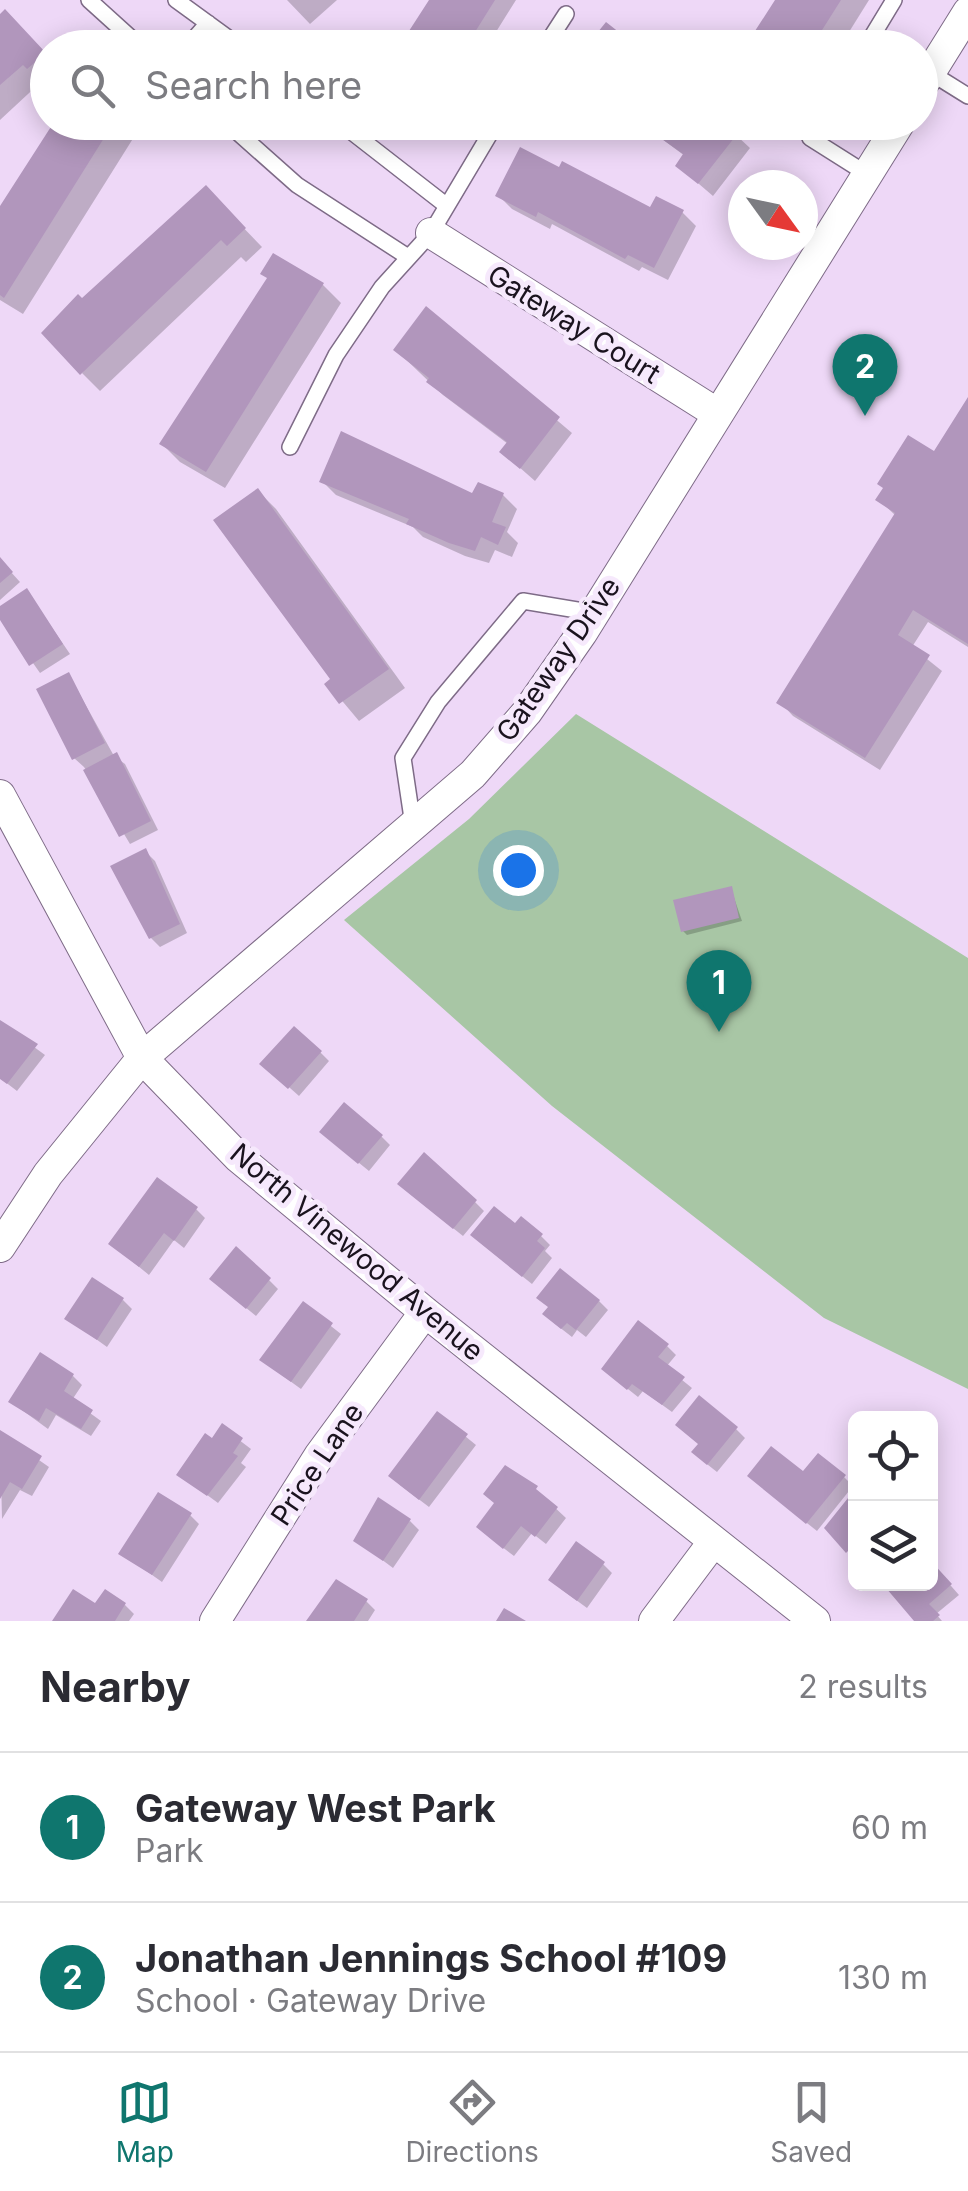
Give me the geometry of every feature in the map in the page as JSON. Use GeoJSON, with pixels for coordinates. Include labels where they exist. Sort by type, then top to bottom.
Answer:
{"type":"FeatureCollection","features":[{"type":"Feature","properties":{"kind":"street"},"geometry":{"type":"LineString","coordinates":[[938,61],[968,12]]}},
{"type":"Feature","properties":{"kind":"street","name":"Gateway Drive"},"geometry":{"type":"LineString","coordinates":[[0,1247],[48,1174],[142,1058],[473,774],[527,712],[595,612],[889,140]]}},
{"type":"Feature","properties":{"kind":"street","name":"Gateway Court"},"geometry":{"type":"LineString","coordinates":[[430,233],[718,414]]}},
{"type":"Feature","properties":{"kind":"street","name":"North Vinewood Avenue"},"geometry":{"type":"LineString","coordinates":[[0,795],[142,1058],[240,1158],[425,1312],[815,1621]]}},
{"type":"Feature","properties":{"kind":"street","name":"Price Lane"},"geometry":{"type":"LineString","coordinates":[[215,1621],[320,1456],[425,1312]]}},
{"type":"Feature","properties":{"kind":"street"},"geometry":{"type":"LineString","coordinates":[[654,1621],[714,1541]]}},
{"type":"Feature","properties":{"kind":"lane"},"geometry":{"type":"LineString","coordinates":[[89,0],[122,30]]}},
{"type":"Feature","properties":{"kind":"lane"},"geometry":{"type":"LineString","coordinates":[[176,0],[218,30]]}},
{"type":"Feature","properties":{"kind":"lane"},"geometry":{"type":"LineString","coordinates":[[876,30],[894,0]]}},
{"type":"Feature","properties":{"kind":"lane"},"geometry":{"type":"LineString","coordinates":[[556,30],[566,14]]}},
{"type":"Feature","properties":{"kind":"lane"},"geometry":{"type":"LineString","coordinates":[[202,30],[208,23]]}},
{"type":"Feature","properties":{"kind":"lane"},"geometry":{"type":"LineString","coordinates":[[938,85],[968,96]]}},
{"type":"Feature","properties":{"kind":"lane"},"geometry":{"type":"LineString","coordinates":[[246,140],[298,186],[408,258]]}},
{"type":"Feature","properties":{"kind":"lane"},"geometry":{"type":"LineString","coordinates":[[362,140],[447,206]]}},
{"type":"Feature","properties":{"kind":"lane"},"geometry":{"type":"LineString","coordinates":[[290,447],[336,355],[430,233],[487,140]]}},
{"type":"Feature","properties":{"kind":"lane"},"geometry":{"type":"LineString","coordinates":[[813,140],[867,174]]}},
{"type":"Feature","properties":{"kind":"lane"},"geometry":{"type":"LineString","coordinates":[[413,825],[404,758],[438,702],[524,601],[595,612]]}},
{"type":"Feature","properties":{"kind":"green space"},"geometry":{"type":"Polygon","coordinates":[[[576,714],[968,958],[968,1389],[824,1318],[552,1106],[344,920],[469,819],[576,714]]]}},
{"type":"Feature","properties":{"kind":"building"},"geometry":{"type":"Polygon","coordinates":[[[429,0],[495,0],[476,30],[410,30],[429,0]]]}},
{"type":"Feature","properties":{"kind":"building"},"geometry":{"type":"Polygon","coordinates":[[[775,0],[841,0],[822,30],[756,30],[775,0]]]}},
{"type":"Feature","properties":{"kind":"building"},"geometry":{"type":"Polygon","coordinates":[[[5,9],[30,36],[30,66],[27,69],[23,65],[0,85],[0,14],[5,9]]]}},
{"type":"Feature","properties":{"kind":"building"},"geometry":{"type":"Polygon","coordinates":[[[606,22],[616,30],[600,30],[606,22]]]}},
{"type":"Feature","properties":{"kind":"building"},"geometry":{"type":"Polygon","coordinates":[[[42,140],[103,140],[4,298],[0,295],[0,206],[42,140]]]}},
{"type":"Feature","properties":{"kind":"building"},"geometry":{"type":"Polygon","coordinates":[[[663,140],[733,140],[698,184],[675,166],[683,154],[663,140]]]}},
{"type":"Feature","properties":{"kind":"building"},"geometry":{"type":"Polygon","coordinates":[[[520,147],[559,167],[562,161],[650,207],[656,196],[684,210],[654,268],[628,255],[625,259],[538,212],[536,217],[495,196],[520,147]]]}},
{"type":"Feature","properties":{"kind":"building"},"geometry":{"type":"Polygon","coordinates":[[[206,185],[246,228],[227,246],[221,240],[80,375],[41,333],[78,294],[82,298],[206,185]]]}},
{"type":"Feature","properties":{"kind":"building"},"geometry":{"type":"Polygon","coordinates":[[[273,253],[324,283],[206,472],[159,444],[267,278],[260,274],[273,253]]]}},
{"type":"Feature","properties":{"kind":"building"},"geometry":{"type":"Polygon","coordinates":[[[426,306],[560,417],[520,469],[499,452],[507,442],[426,382],[429,378],[393,350],[426,306]]]}},
{"type":"Feature","properties":{"kind":"building"},"geometry":{"type":"Polygon","coordinates":[[[968,397],[968,644],[913,610],[898,635],[930,655],[865,758],[776,703],[895,513],[875,500],[883,488],[877,484],[908,435],[934,451],[968,397]]]}},
{"type":"Feature","properties":{"kind":"building"},"geometry":{"type":"Polygon","coordinates":[[[341,431],[472,493],[478,482],[504,493],[492,522],[506,527],[498,545],[481,537],[475,551],[449,543],[406,524],[409,519],[319,482],[341,431]]]}},
{"type":"Feature","properties":{"kind":"building"},"geometry":{"type":"Polygon","coordinates":[[[258,488],[389,669],[339,704],[324,684],[330,679],[213,520],[258,488]]]}},
{"type":"Feature","properties":{"kind":"building"},"geometry":{"type":"Polygon","coordinates":[[[0,557],[13,572],[0,583],[0,557]]]}},
{"type":"Feature","properties":{"kind":"building"},"geometry":{"type":"Polygon","coordinates":[[[27,588],[63,644],[29,666],[0,620],[0,606],[27,588]]]}},
{"type":"Feature","properties":{"kind":"building"},"geometry":{"type":"Polygon","coordinates":[[[69,672],[105,743],[72,760],[36,689],[69,672]]]}},
{"type":"Feature","properties":{"kind":"building"},"geometry":{"type":"Polygon","coordinates":[[[117,752],[151,821],[119,837],[83,770],[117,752]]]}},
{"type":"Feature","properties":{"kind":"building"},"geometry":{"type":"Polygon","coordinates":[[[146,848],[180,924],[149,939],[110,866],[146,848]]]}},
{"type":"Feature","properties":{"kind":"building"},"geometry":{"type":"Polygon","coordinates":[[[732,886],[739,918],[681,932],[673,900],[732,886]]]}},
{"type":"Feature","properties":{"kind":"building"},"geometry":{"type":"Polygon","coordinates":[[[0,1020],[38,1044],[7,1084],[0,1079],[0,1020]]]}},
{"type":"Feature","properties":{"kind":"building"},"geometry":{"type":"Polygon","coordinates":[[[294,1026],[322,1051],[288,1089],[259,1064],[294,1026]]]}},
{"type":"Feature","properties":{"kind":"building"},"geometry":{"type":"Polygon","coordinates":[[[344,1102],[383,1135],[358,1164],[319,1132],[344,1102]]]}},
{"type":"Feature","properties":{"kind":"building"},"geometry":{"type":"Polygon","coordinates":[[[424,1152],[477,1200],[453,1229],[397,1184],[424,1152]]]}},
{"type":"Feature","properties":{"kind":"building"},"geometry":{"type":"Polygon","coordinates":[[[157,1177],[198,1207],[174,1241],[164,1233],[139,1267],[108,1244],[157,1177]]]}},
{"type":"Feature","properties":{"kind":"building"},"geometry":{"type":"Polygon","coordinates":[[[494,1206],[515,1223],[521,1216],[543,1234],[537,1241],[545,1248],[522,1277],[470,1235],[494,1206]]]}},
{"type":"Feature","properties":{"kind":"building"},"geometry":{"type":"Polygon","coordinates":[[[236,1246],[271,1278],[246,1309],[209,1279],[236,1246]]]}},
{"type":"Feature","properties":{"kind":"building"},"geometry":{"type":"Polygon","coordinates":[[[560,1268],[600,1300],[576,1330],[567,1323],[561,1329],[542,1314],[548,1307],[536,1298],[560,1268]]]}},
{"type":"Feature","properties":{"kind":"building"},"geometry":{"type":"Polygon","coordinates":[[[92,1277],[124,1298],[97,1340],[64,1319],[92,1277]]]}},
{"type":"Feature","properties":{"kind":"building"},"geometry":{"type":"Polygon","coordinates":[[[303,1301],[333,1323],[291,1382],[259,1360],[303,1301]]]}},
{"type":"Feature","properties":{"kind":"building"},"geometry":{"type":"Polygon","coordinates":[[[638,1320],[669,1344],[658,1357],[685,1377],[662,1405],[632,1384],[627,1390],[601,1369],[638,1320]]]}},
{"type":"Feature","properties":{"kind":"building"},"geometry":{"type":"Polygon","coordinates":[[[40,1352],[74,1374],[64,1391],[93,1410],[81,1429],[46,1408],[39,1421],[8,1402],[40,1352]]]}},
{"type":"Feature","properties":{"kind":"building"},"geometry":{"type":"Polygon","coordinates":[[[699,1395],[738,1427],[707,1465],[691,1452],[698,1444],[675,1425],[699,1395]]]}},
{"type":"Feature","properties":{"kind":"building"},"geometry":{"type":"Polygon","coordinates":[[[437,1411],[468,1434],[419,1500],[388,1476],[437,1411]]]}},
{"type":"Feature","properties":{"kind":"building"},"geometry":{"type":"Polygon","coordinates":[[[222,1423],[243,1438],[233,1453],[238,1456],[207,1496],[176,1475],[205,1433],[212,1438],[222,1423]]]}},
{"type":"Feature","properties":{"kind":"building"},"geometry":{"type":"Polygon","coordinates":[[[0,1430],[42,1456],[22,1489],[10,1482],[0,1499],[0,1430]]]}},
{"type":"Feature","properties":{"kind":"building"},"geometry":{"type":"Polygon","coordinates":[[[771,1446],[803,1471],[818,1453],[846,1475],[806,1524],[747,1476],[771,1446]]]}},
{"type":"Feature","properties":{"kind":"building"},"geometry":{"type":"Polygon","coordinates":[[[505,1465],[538,1486],[536,1489],[558,1507],[535,1537],[521,1526],[503,1549],[476,1527],[494,1503],[483,1494],[505,1465]]]}},
{"type":"Feature","properties":{"kind":"building"},"geometry":{"type":"Polygon","coordinates":[[[158,1492],[192,1513],[152,1575],[118,1554],[158,1492]]]}},
{"type":"Feature","properties":{"kind":"building"},"geometry":{"type":"Polygon","coordinates":[[[378,1497],[411,1519],[383,1561],[353,1541],[378,1497]]]}},
{"type":"Feature","properties":{"kind":"building"},"geometry":{"type":"Polygon","coordinates":[[[848,1498],[846,1553],[824,1528],[848,1498]]]}},
{"type":"Feature","properties":{"kind":"building"},"geometry":{"type":"Polygon","coordinates":[[[576,1541],[605,1562],[577,1601],[548,1580],[576,1541]]]}},
{"type":"Feature","properties":{"kind":"building"},"geometry":{"type":"Polygon","coordinates":[[[938,1569],[952,1584],[929,1604],[940,1615],[933,1621],[914,1621],[889,1591],[938,1591],[938,1569]]]}},
{"type":"Feature","properties":{"kind":"building"},"geometry":{"type":"Polygon","coordinates":[[[336,1579],[368,1599],[354,1621],[306,1621],[336,1579]]]}},
{"type":"Feature","properties":{"kind":"building"},"geometry":{"type":"Polygon","coordinates":[[[73,1589],[95,1603],[105,1589],[126,1603],[115,1621],[52,1621],[73,1589]]]}},
{"type":"Feature","properties":{"kind":"building"},"geometry":{"type":"Polygon","coordinates":[[[504,1608],[526,1621],[496,1621],[504,1608]]]}},
{"type":"Feature","properties":{"kind":"place","name":"Jonathan Jennings School #109"},"geometry":{"type":"Point","coordinates":[865,416]}},
{"type":"Feature","properties":{"kind":"place","name":"Gateway West Park"},"geometry":{"type":"Point","coordinates":[719,1032]}}]}
